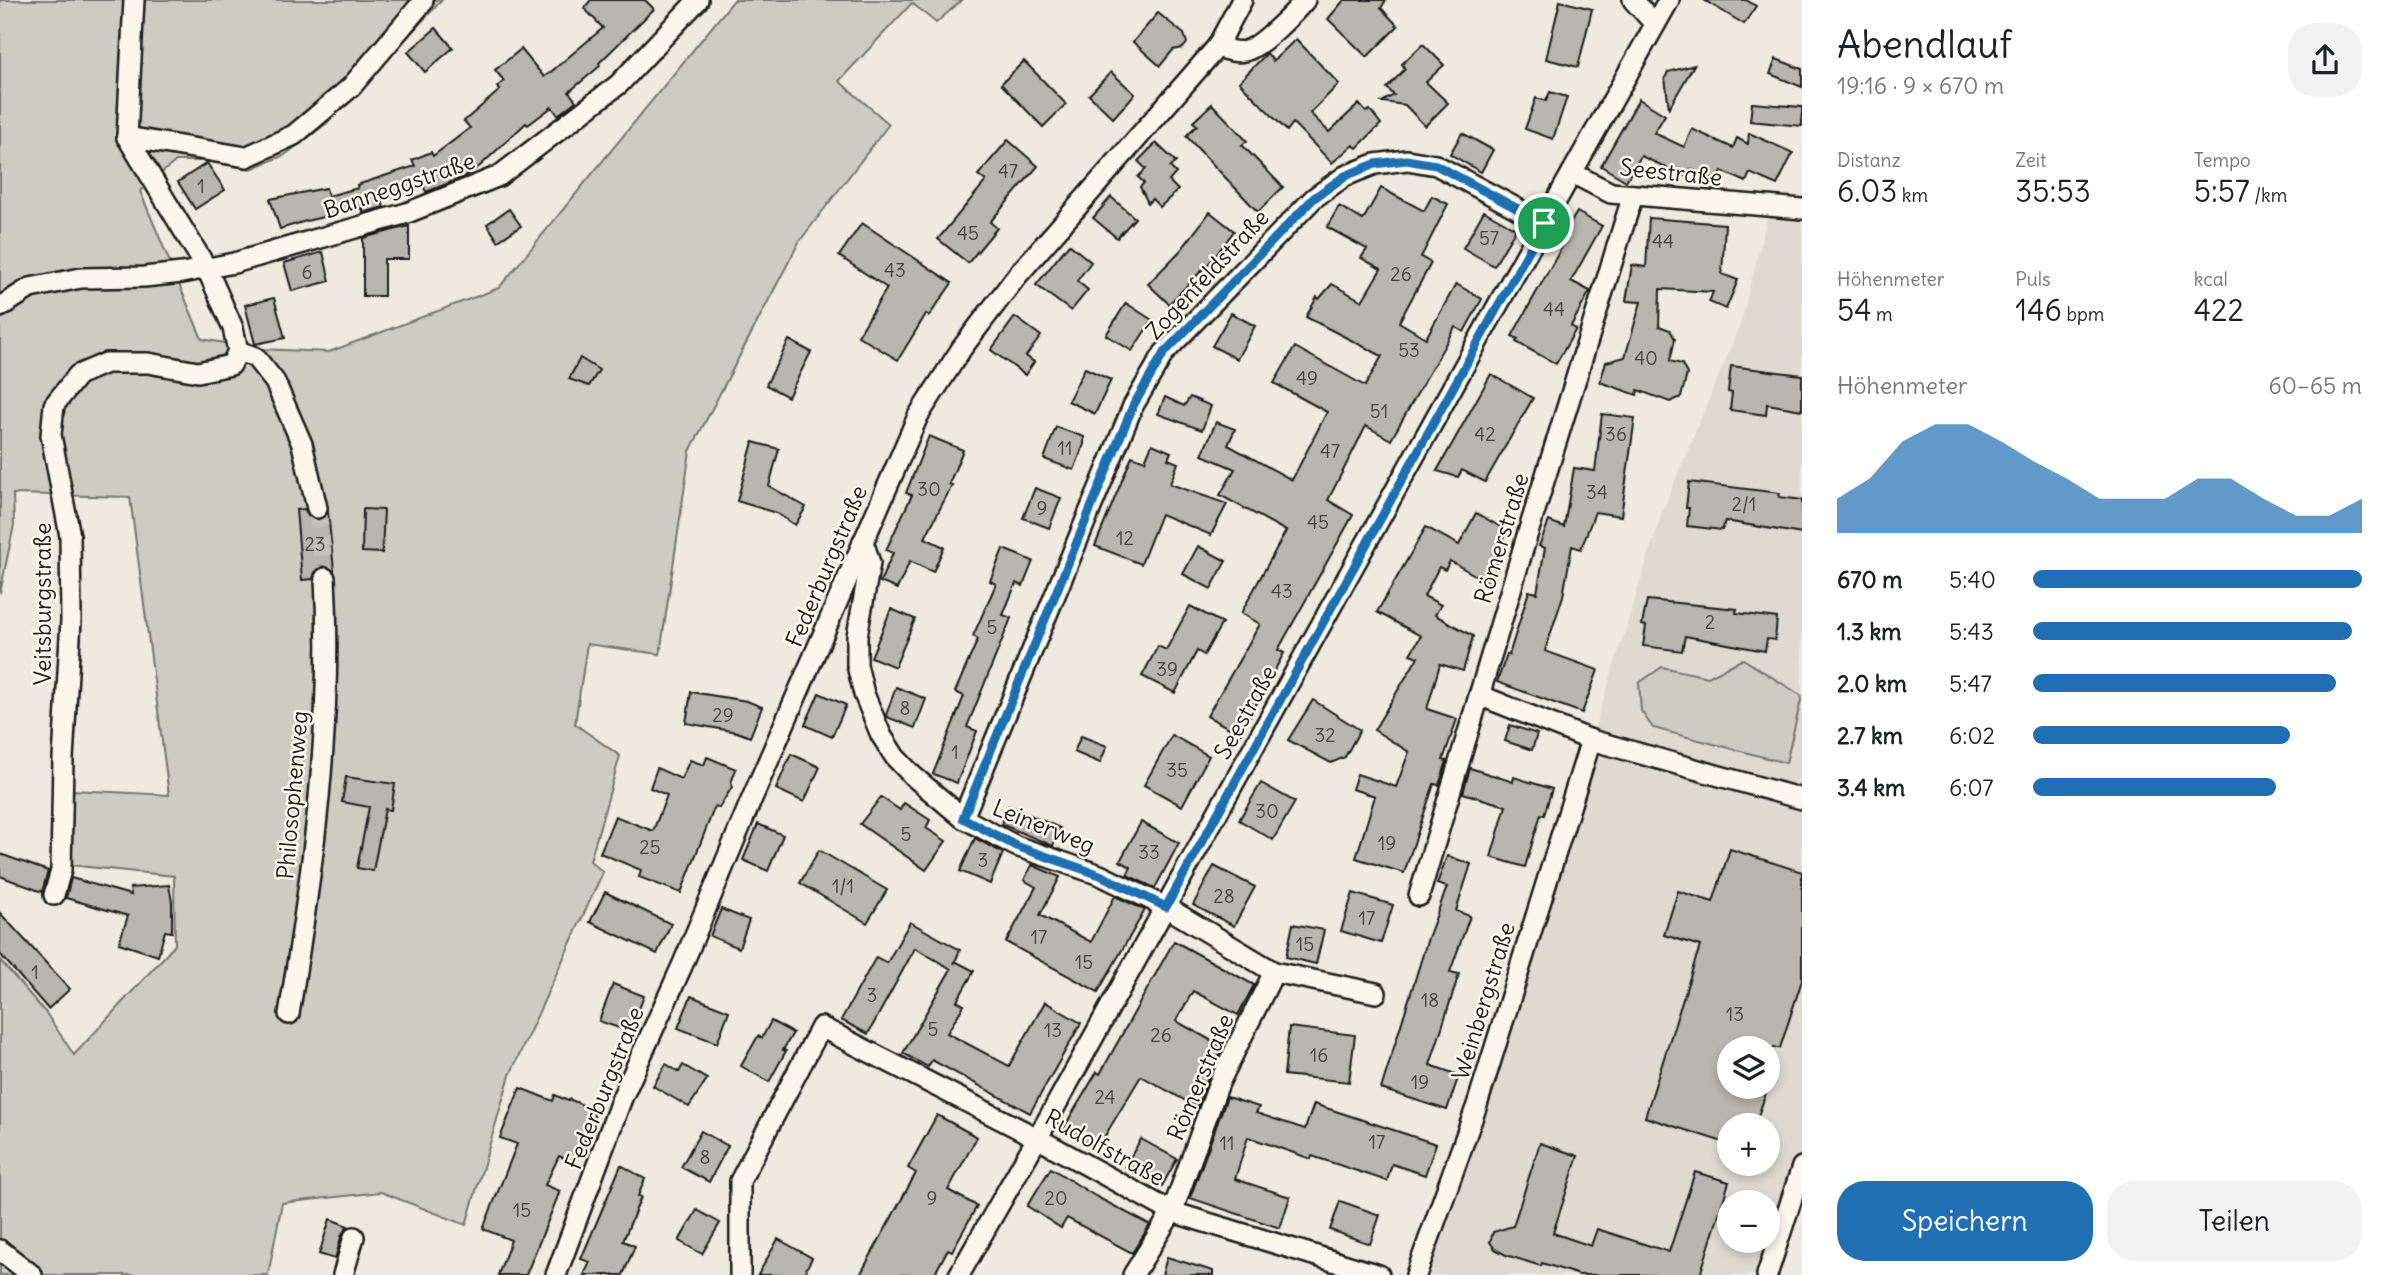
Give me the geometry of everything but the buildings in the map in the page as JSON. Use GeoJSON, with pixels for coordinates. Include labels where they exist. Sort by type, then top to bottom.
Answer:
{"type":"FeatureCollection","features":[{"type":"Feature","properties":{"kind":"street"},"geometry":{"type":"LineString","coordinates":[[134,0],[127,137],[207,269],[233,328],[238,351],[255,357],[275,382],[302,444],[317,508]]}},
{"type":"Feature","properties":{"kind":"street"},"geometry":{"type":"LineString","coordinates":[[127,137],[246,157],[294,135],[351,87],[423,0]]}},
{"type":"Feature","properties":{"kind":"street","name":"Banneggstraße"},"geometry":{"type":"LineString","coordinates":[[207,269],[407,213],[499,176],[620,83],[698,0]]}},
{"type":"Feature","properties":{"kind":"street","name":"Federburgstraße"},"geometry":{"type":"LineString","coordinates":[[556,1275],[622,1098],[682,966],[918,416],[962,348],[1016,277],[1217,47],[1242,0]]}},
{"type":"Feature","properties":{"kind":"street"},"geometry":{"type":"LineString","coordinates":[[1217,47],[1233,52],[1253,48],[1305,0]]}},
{"type":"Feature","properties":{"kind":"street"},"geometry":{"type":"LineString","coordinates":[[1633,0],[1655,24]]}},
{"type":"Feature","properties":{"kind":"street","name":"Seestraße"},"geometry":{"type":"LineString","coordinates":[[959,1275],[1669,0]]}},
{"type":"Feature","properties":{"kind":"street","name":"Zogenfeldstraße"},"geometry":{"type":"LineString","coordinates":[[963,818],[1133,406],[1164,353],[1305,207],[1345,176],[1375,164],[1406,160],[1436,165],[1544,223]]}},
{"type":"Feature","properties":{"kind":"street","name":"Seestraße"},"geometry":{"type":"LineString","coordinates":[[1572,173],[1611,192],[1802,209]]}},
{"type":"Feature","properties":{"kind":"street","name":"Römerstraße"},"geometry":{"type":"LineString","coordinates":[[1419,896],[1633,195]]}},
{"type":"Feature","properties":{"kind":"street"},"geometry":{"type":"LineString","coordinates":[[0,307],[30,288],[81,278],[144,277],[207,269]]}},
{"type":"Feature","properties":{"kind":"street","name":"Veitsburgstraße"},"geometry":{"type":"LineString","coordinates":[[54,895],[61,870],[71,572],[70,536],[51,435],[54,405],[78,375],[106,363],[148,363],[198,372],[231,365],[238,351]]}},
{"type":"Feature","properties":{"kind":"street","name":"Leinerweg"},"geometry":{"type":"LineString","coordinates":[[863,541],[870,563],[857,636],[857,665],[869,710],[881,735],[904,766],[963,818],[1016,846],[1100,875],[1166,907]]}},
{"type":"Feature","properties":{"kind":"street","name":"Philosophenweg"},"geometry":{"type":"LineString","coordinates":[[289,1014],[319,810],[326,682],[325,578]]}},
{"type":"Feature","properties":{"kind":"street"},"geometry":{"type":"LineString","coordinates":[[1479,695],[1591,740],[1802,799]]}},
{"type":"Feature","properties":{"kind":"street","name":"Weinbergstraße"},"geometry":{"type":"LineString","coordinates":[[1416,1275],[1476,1105],[1591,740]]}},
{"type":"Feature","properties":{"kind":"street"},"geometry":{"type":"LineString","coordinates":[[1166,907],[1274,972],[1376,993]]}},
{"type":"Feature","properties":{"kind":"street","name":"Römerstraße"},"geometry":{"type":"LineString","coordinates":[[1133,1275],[1172,1212],[1219,1083],[1274,972]]}},
{"type":"Feature","properties":{"kind":"street","name":"Rudolfstraße"},"geometry":{"type":"LineString","coordinates":[[740,1275],[740,1181],[821,1027],[1037,1138],[1172,1212],[1379,1275]]}},
{"type":"Feature","properties":{"kind":"street"},"geometry":{"type":"LineString","coordinates":[[1767,1275],[1802,1167]]}},
{"type":"Feature","properties":{"kind":"street"},"geometry":{"type":"LineString","coordinates":[[343,1275],[354,1237]]}},
{"type":"Feature","properties":{"kind":"street"},"geometry":{"type":"LineString","coordinates":[[0,1250],[32,1275]]}},
{"type":"Feature","properties":{"kind":"shaded area"},"geometry":{"type":"Polygon","coordinates":[[[0,0],[442,0],[327,123],[285,155],[251,169],[205,161],[176,161],[140,191],[202,339],[259,349],[329,352],[499,288],[734,0],[962,0],[936,23],[912,3],[839,81],[889,124],[799,242],[690,451],[660,654],[587,644],[575,724],[620,756],[590,861],[603,872],[510,1075],[466,1225],[381,1192],[282,1203],[268,1275],[0,1275],[0,960],[46,1013],[74,1055],[175,945],[174,876],[70,865],[73,790],[169,795],[130,497],[13,494],[14,525],[0,593],[0,0]]]}},
{"type":"Feature","properties":{"kind":"shaded area"},"geometry":{"type":"Polygon","coordinates":[[[1770,206],[1802,209],[1802,1167],[1780,1235],[1780,1190],[1717,1190],[1717,1253],[1774,1253],[1767,1275],[1416,1275],[1591,740],[1662,512],[1741,322],[1770,206]]]}},
{"type":"Feature","properties":{"kind":"shaded area"},"geometry":{"type":"Polygon","coordinates":[[[1743,659],[1802,696],[1786,763],[1653,728],[1641,711],[1639,683],[1662,667],[1708,677],[1743,659]]]}},
{"type":"Feature","properties":{"kind":"tunnel"},"geometry":{"type":"LineString","coordinates":[[317,508],[325,578]]}},
{"type":"Feature","properties":{"kind":"route"},"geometry":{"type":"LineString","coordinates":[[1406,160],[1436,165],[1544,223],[1166,907],[1100,875],[1016,846],[963,818],[1133,406],[1164,353],[1314,198],[1345,176],[1375,164],[1406,160]]}}]}
